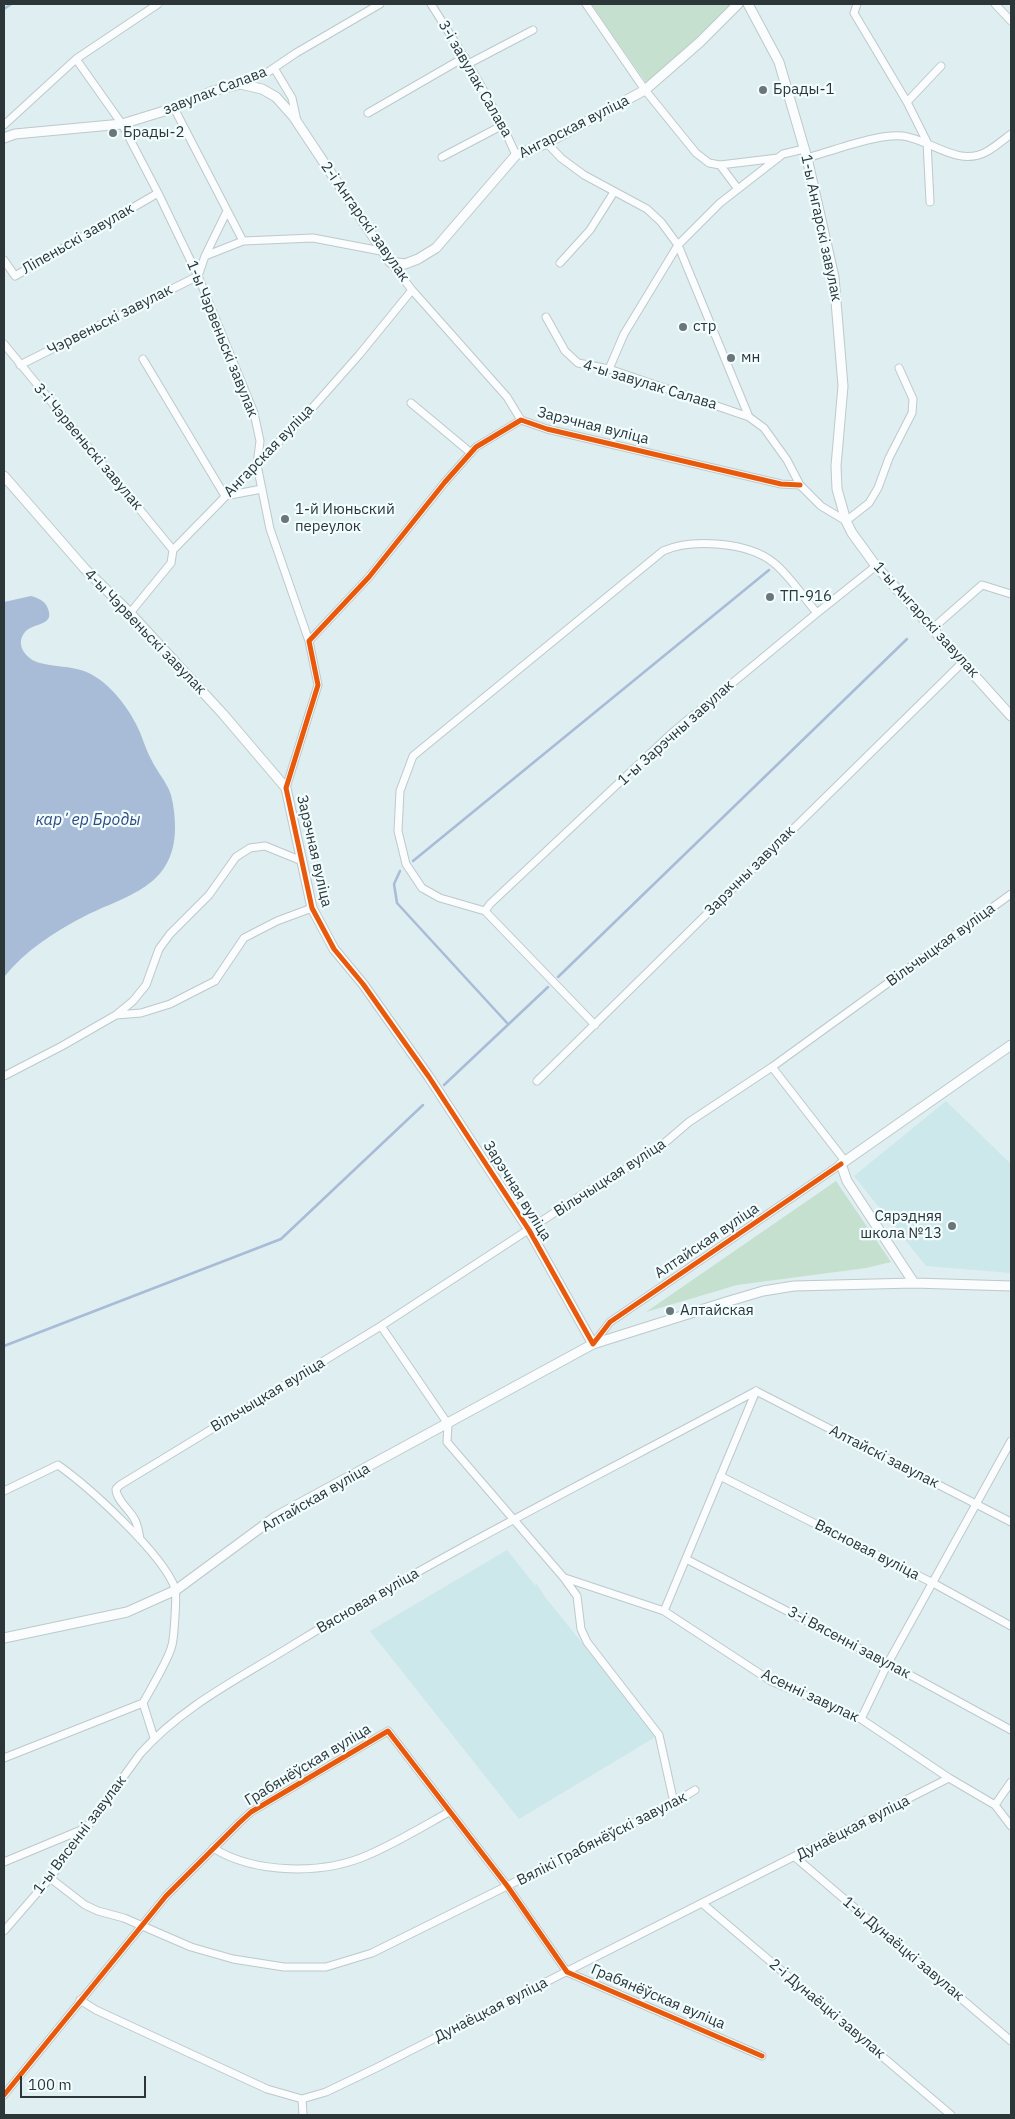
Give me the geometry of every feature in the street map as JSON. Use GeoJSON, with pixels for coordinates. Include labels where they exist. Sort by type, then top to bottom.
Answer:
{"type":"FeatureCollection","features":[{"type":"Feature","properties":{"kind":"street"},"geometry":{"type":"LineString","coordinates":[[4,124],[76,59],[158,4]]}},
{"type":"Feature","properties":{"kind":"street","name":"завулак Салава"},"geometry":{"type":"LineString","coordinates":[[4,138],[15,134],[122,124],[174,108],[213,91],[251,81],[380,4]]}},
{"type":"Feature","properties":{"kind":"street","name":"3-і завулак Салава"},"geometry":{"type":"LineString","coordinates":[[431,4],[503,125],[516,155]]}},
{"type":"Feature","properties":{"kind":"street"},"geometry":{"type":"LineString","coordinates":[[586,4],[645,90],[696,153],[709,163],[720,165],[778,158]]}},
{"type":"Feature","properties":{"kind":"street","name":"Ангарская вуліца"},"geometry":{"type":"LineString","coordinates":[[390,262],[405,264],[418,259],[436,248],[516,155],[547,142],[645,90],[700,42],[738,4]]}},
{"type":"Feature","properties":{"kind":"street","name":"1-ы Ангарскі завулак"},"geometry":{"type":"LineString","coordinates":[[748,4],[779,62],[805,154],[834,277],[843,386],[836,466],[837,489],[846,521],[852,533],[876,566],[1011,716]]}},
{"type":"Feature","properties":{"kind":"street"},"geometry":{"type":"LineString","coordinates":[[857,4],[854,14],[906,102],[927,142],[930,202]]}},
{"type":"Feature","properties":{"kind":"street"},"geometry":{"type":"LineString","coordinates":[[995,4],[1011,21]]}},
{"type":"Feature","properties":{"kind":"street"},"geometry":{"type":"LineString","coordinates":[[368,114],[466,60],[533,30]]}},
{"type":"Feature","properties":{"kind":"street","name":"1-ы Чэрвеньскі завулак"},"geometry":{"type":"LineString","coordinates":[[76,59],[122,124],[158,193],[198,276],[254,413],[260,441],[257,465],[270,530],[309,642]]}},
{"type":"Feature","properties":{"kind":"street"},"geometry":{"type":"LineString","coordinates":[[906,102],[941,66]]}},
{"type":"Feature","properties":{"kind":"street"},"geometry":{"type":"LineString","coordinates":[[274,68],[292,98],[298,117],[297,122]]}},
{"type":"Feature","properties":{"kind":"street","name":"2-і Ангарскі завулак"},"geometry":{"type":"LineString","coordinates":[[240,84],[262,89],[276,97],[297,122],[390,262],[412,290],[507,397],[521,420]]}},
{"type":"Feature","properties":{"kind":"street"},"geometry":{"type":"LineString","coordinates":[[174,108],[243,241]]}},
{"type":"Feature","properties":{"kind":"street"},"geometry":{"type":"LineString","coordinates":[[442,157],[503,125]]}},
{"type":"Feature","properties":{"kind":"street"},"geometry":{"type":"LineString","coordinates":[[609,369],[624,334],[655,280],[678,245],[720,203],[783,154],[805,154],[866,141],[902,136],[927,142],[956,156],[972,156],[986,152],[1011,134]]}},
{"type":"Feature","properties":{"kind":"street","name":"1-ы Ангарскі завулак"},"geometry":{"type":"LineString","coordinates":[[547,142],[569,164],[652,214],[678,245],[748,417],[764,428],[786,460],[800,485],[820,506],[846,521]]}},
{"type":"Feature","properties":{"kind":"street"},"geometry":{"type":"LineString","coordinates":[[720,165],[738,189]]}},
{"type":"Feature","properties":{"kind":"street"},"geometry":{"type":"LineString","coordinates":[[560,263],[590,230],[614,192]]}},
{"type":"Feature","properties":{"kind":"street","name":"Ліпеньскі завулак"},"geometry":{"type":"LineString","coordinates":[[4,260],[15,276],[158,193]]}},
{"type":"Feature","properties":{"kind":"street"},"geometry":{"type":"LineString","coordinates":[[198,276],[205,256],[227,211]]}},
{"type":"Feature","properties":{"kind":"street"},"geometry":{"type":"LineString","coordinates":[[205,256],[243,241],[314,238],[382,251]]}},
{"type":"Feature","properties":{"kind":"street","name":"Чэрвеньскі завулак"},"geometry":{"type":"LineString","coordinates":[[20,364],[198,276]]}},
{"type":"Feature","properties":{"kind":"street","name":"Ангарская вуліца"},"geometry":{"type":"LineString","coordinates":[[130,612],[171,563],[173,550],[257,465],[359,355],[412,290]]}},
{"type":"Feature","properties":{"kind":"street","name":"4-ы завулак Салава"},"geometry":{"type":"LineString","coordinates":[[546,317],[561,345],[574,361],[588,366],[609,369],[748,417]]}},
{"type":"Feature","properties":{"kind":"street","name":"3-і Чэрвеньскі завулак"},"geometry":{"type":"LineString","coordinates":[[4,344],[173,550]]}},
{"type":"Feature","properties":{"kind":"street"},"geometry":{"type":"LineString","coordinates":[[143,359],[225,496],[262,489]]}},
{"type":"Feature","properties":{"kind":"street"},"geometry":{"type":"LineString","coordinates":[[846,521],[869,503],[878,488],[889,458],[912,413],[913,399],[899,368]]}},
{"type":"Feature","properties":{"kind":"street"},"geometry":{"type":"LineString","coordinates":[[411,404],[471,453]]}},
{"type":"Feature","properties":{"kind":"street","name":"Зарэчная вуліца"},"geometry":{"type":"LineString","coordinates":[[593,1344],[529,1230],[430,1077],[363,984],[334,949],[312,908],[286,788],[318,686],[309,642],[369,576],[476,447],[521,420],[547,429],[772,482],[800,485]]}},
{"type":"Feature","properties":{"kind":"street","name":"4-ы Чэрвеньскі завулак"},"geometry":{"type":"LineString","coordinates":[[4,476],[85,569],[130,612],[223,714],[286,788]]}},
{"type":"Feature","properties":{"kind":"street"},"geometry":{"type":"LineString","coordinates":[[595,1025],[485,911],[440,898],[422,888],[406,864],[398,831],[400,791],[413,756],[663,551],[672,547],[698,542],[718,544],[760,553],[775,563],[816,613]]}},
{"type":"Feature","properties":{"kind":"street","name":"1-ы Зарэчны завулак"},"geometry":{"type":"LineString","coordinates":[[485,911],[490,904],[672,733],[816,613],[876,566]]}},
{"type":"Feature","properties":{"kind":"street"},"geometry":{"type":"LineString","coordinates":[[933,628],[982,585],[1011,594]]}},
{"type":"Feature","properties":{"kind":"street","name":"Зарэчны завулак"},"geometry":{"type":"LineString","coordinates":[[537,1081],[963,662]]}},
{"type":"Feature","properties":{"kind":"street"},"geometry":{"type":"LineString","coordinates":[[116,1015],[146,985],[159,949],[170,934],[209,895],[236,857],[250,848],[265,846],[302,861]]}},
{"type":"Feature","properties":{"kind":"street","name":"Вільчыцкая вуліца"},"geometry":{"type":"LineString","coordinates":[[140,1540],[139,1528],[134,1518],[116,1494],[116,1488],[120,1485],[381,1326],[583,1194],[654,1152],[689,1122],[772,1067],[1011,894]]}},
{"type":"Feature","properties":{"kind":"street","name":"Зарэчная вуліца"},"geometry":{"type":"LineString","coordinates":[[4,1076],[116,1015],[142,1013],[170,1004],[215,981],[244,938],[312,908]]}},
{"type":"Feature","properties":{"kind":"street","name":"Алтайская вуліца"},"geometry":{"type":"LineString","coordinates":[[593,1344],[610,1322],[843,1163],[1011,1045]]}},
{"type":"Feature","properties":{"kind":"street"},"geometry":{"type":"LineString","coordinates":[[772,1067],[843,1163],[847,1181],[914,1283]]}},
{"type":"Feature","properties":{"kind":"street","name":"Алтайская вуліца"},"geometry":{"type":"LineString","coordinates":[[4,1638],[127,1612],[176,1590],[275,1518],[593,1344],[762,1291],[794,1286],[914,1283],[1011,1286]]}},
{"type":"Feature","properties":{"kind":"street"},"geometry":{"type":"LineString","coordinates":[[381,1326],[415,1379],[448,1424],[447,1442],[564,1578],[577,1596],[580,1629],[587,1642],[659,1735],[674,1803]]}},
{"type":"Feature","properties":{"kind":"street"},"geometry":{"type":"LineString","coordinates":[[664,1611],[756,1391]]}},
{"type":"Feature","properties":{"kind":"street","name":"Алтайскі завулак"},"geometry":{"type":"LineString","coordinates":[[756,1391],[1011,1522]]}},
{"type":"Feature","properties":{"kind":"street","name":"Вясновая вуліца"},"geometry":{"type":"LineString","coordinates":[[154,1738],[194,1706],[363,1602],[756,1391]]}},
{"type":"Feature","properties":{"kind":"street"},"geometry":{"type":"LineString","coordinates":[[861,1719],[888,1663],[1011,1440]]}},
{"type":"Feature","properties":{"kind":"street"},"geometry":{"type":"LineString","coordinates":[[4,1491],[58,1465],[74,1476],[140,1540],[164,1568],[176,1590],[172,1645],[143,1703],[4,1758]]}},
{"type":"Feature","properties":{"kind":"street","name":"Вясновая вуліца"},"geometry":{"type":"LineString","coordinates":[[720,1476],[933,1583],[1011,1626]]}},
{"type":"Feature","properties":{"kind":"street","name":"3-і Вясенні завулак"},"geometry":{"type":"LineString","coordinates":[[686,1559],[888,1663],[1011,1730]]}},
{"type":"Feature","properties":{"kind":"street","name":"Асенні завулак"},"geometry":{"type":"LineString","coordinates":[[564,1578],[664,1611],[771,1681],[861,1719],[949,1778],[995,1805],[1011,1826]]}},
{"type":"Feature","properties":{"kind":"street"},"geometry":{"type":"LineString","coordinates":[[143,1703],[154,1738]]}},
{"type":"Feature","properties":{"kind":"street","name":"Грабянёўская вуліца"},"geometry":{"type":"LineString","coordinates":[[4,2095],[166,1896],[213,1848],[251,1812],[388,1731],[508,1887],[567,1972],[762,2056]]}},
{"type":"Feature","properties":{"kind":"street","name":"1-ы Вясенні завулак"},"geometry":{"type":"LineString","coordinates":[[4,1931],[50,1878],[140,1754],[154,1738]]}},
{"type":"Feature","properties":{"kind":"street","name":"Дунаёцкая вуліца"},"geometry":{"type":"LineString","coordinates":[[302,2099],[326,2092],[376,2068],[949,1778]]}},
{"type":"Feature","properties":{"kind":"street"},"geometry":{"type":"LineString","coordinates":[[995,1805],[1011,1782]]}},
{"type":"Feature","properties":{"kind":"street","name":"Вялікі Грабянёўскі завулак"},"geometry":{"type":"LineString","coordinates":[[50,1878],[85,1905],[124,1918],[191,1946],[233,1959],[284,1967],[326,1966],[372,1953],[508,1887],[674,1803],[695,1790]]}},
{"type":"Feature","properties":{"kind":"street"},"geometry":{"type":"LineString","coordinates":[[213,1848],[228,1857],[262,1867],[299,1868],[334,1865],[367,1856],[449,1812]]}},
{"type":"Feature","properties":{"kind":"street"},"geometry":{"type":"LineString","coordinates":[[4,1862],[88,1827]]}},
{"type":"Feature","properties":{"kind":"street","name":"1-ы Дунаёцкі завулак"},"geometry":{"type":"LineString","coordinates":[[796,1857],[1011,2040]]}},
{"type":"Feature","properties":{"kind":"street","name":"2-і Дунаёцкі завулак"},"geometry":{"type":"LineString","coordinates":[[703,1904],[951,2115]]}},
{"type":"Feature","properties":{"kind":"street"},"geometry":{"type":"LineString","coordinates":[[80,2000],[96,2010],[267,2089],[302,2099],[303,2115]]}},
{"type":"Feature","properties":{"kind":"shaded area","name":"Сярэдняя школа №13"},"geometry":{"type":"Polygon","coordinates":[[[946,1101],[1011,1164],[1011,1273],[926,1266],[854,1176],[946,1101]]]}},
{"type":"Feature","properties":{"kind":"shaded area"},"geometry":{"type":"Polygon","coordinates":[[[507,1550],[535,1585],[537,1584],[545,1597],[657,1736],[519,1819],[370,1631],[507,1550]]]}},
{"type":"Feature","properties":{"kind":"green space"},"geometry":{"type":"Polygon","coordinates":[[[591,4],[732,4],[647,84],[591,4]]]}},
{"type":"Feature","properties":{"kind":"green space"},"geometry":{"type":"Polygon","coordinates":[[[836,1181],[891,1262],[866,1268],[737,1285],[646,1312],[836,1181]]]}},
{"type":"Feature","properties":{"kind":"water","name":"карʼер Броды"},"geometry":{"type":"Polygon","coordinates":[[[31,596],[44,602],[49,614],[46,621],[25,632],[22,637],[21,647],[31,659],[40,663],[79,669],[92,675],[107,686],[127,708],[153,764],[171,795],[175,829],[173,849],[166,864],[157,876],[132,895],[62,928],[31,950],[4,977],[4,602],[31,596]]]}},
{"type":"Feature","properties":{"kind":"waterway"},"geometry":{"type":"LineString","coordinates":[[4,9],[11,4]]}},
{"type":"Feature","properties":{"kind":"waterway"},"geometry":{"type":"LineString","coordinates":[[413,861],[769,570]]}},
{"type":"Feature","properties":{"kind":"waterway"},"geometry":{"type":"LineString","coordinates":[[558,977],[907,639]]}},
{"type":"Feature","properties":{"kind":"waterway"},"geometry":{"type":"LineString","coordinates":[[400,871],[394,884],[397,903],[508,1024]]}},
{"type":"Feature","properties":{"kind":"waterway"},"geometry":{"type":"LineString","coordinates":[[444,1085],[548,987]]}},
{"type":"Feature","properties":{"kind":"waterway"},"geometry":{"type":"LineString","coordinates":[[4,1346],[281,1239],[423,1105]]}},
{"type":"Feature","properties":{"kind":"cycle path"},"geometry":{"type":"LineString","coordinates":[[800,485],[781,484],[547,429],[521,420],[476,447],[445,482],[369,577],[309,641],[318,685],[286,788],[312,908],[334,949],[363,984],[429,1077],[529,1230],[593,1344],[610,1322],[841,1164]]}},
{"type":"Feature","properties":{"kind":"cycle path"},"geometry":{"type":"LineString","coordinates":[[4,2095],[166,1896],[239,1823],[251,1812],[388,1731],[508,1887],[567,1972],[762,2056]]}},
{"type":"Feature","properties":{"kind":"place","name":"Брады-1"},"geometry":{"type":"Point","coordinates":[763,90]}},
{"type":"Feature","properties":{"kind":"place","name":"Брады-2"},"geometry":{"type":"Point","coordinates":[113,133]}},
{"type":"Feature","properties":{"kind":"place","name":"стр"},"geometry":{"type":"Point","coordinates":[683,327]}},
{"type":"Feature","properties":{"kind":"place","name":"мн"},"geometry":{"type":"Point","coordinates":[731,358]}},
{"type":"Feature","properties":{"kind":"place","name":"1-й Июньский переулок"},"geometry":{"type":"Point","coordinates":[285,519]}},
{"type":"Feature","properties":{"kind":"place","name":"ТП-916"},"geometry":{"type":"Point","coordinates":[770,597]}},
{"type":"Feature","properties":{"kind":"place","name":"Сярэдняя школа №13"},"geometry":{"type":"Point","coordinates":[952,1226]}},
{"type":"Feature","properties":{"kind":"place","name":"Алтайская"},"geometry":{"type":"Point","coordinates":[670,1311]}}]}
